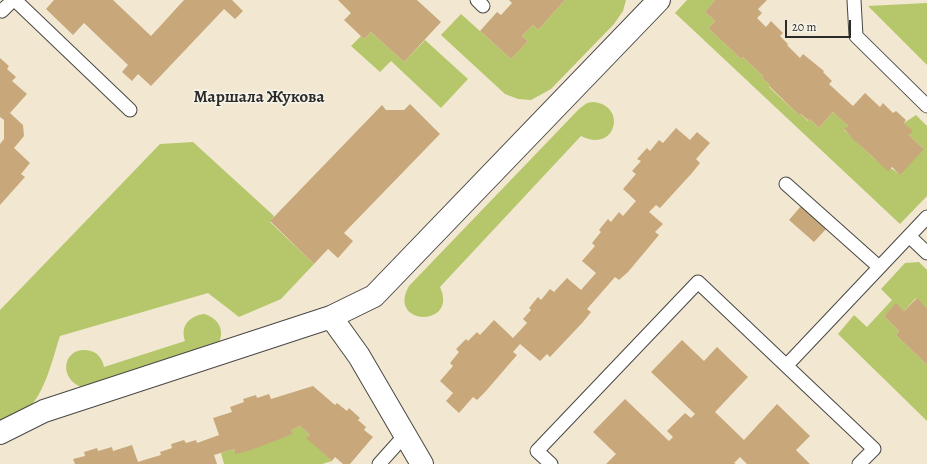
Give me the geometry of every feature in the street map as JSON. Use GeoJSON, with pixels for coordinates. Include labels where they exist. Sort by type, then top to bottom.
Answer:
{"type":"FeatureCollection","features":[{"type":"Feature","properties":{"kind":"street"},"geometry":{"type":"LineString","coordinates":[[0,433],[44,411],[331,317],[374,296],[659,0]]}},
{"type":"Feature","properties":{"kind":"street"},"geometry":{"type":"LineString","coordinates":[[331,317],[359,356],[422,464]]}},
{"type":"Feature","properties":{"kind":"lane"},"geometry":{"type":"LineString","coordinates":[[0,10],[2,11],[14,0],[130,110]]}},
{"type":"Feature","properties":{"kind":"lane"},"geometry":{"type":"LineString","coordinates":[[854,0],[856,36],[927,106]]}},
{"type":"Feature","properties":{"kind":"lane"},"geometry":{"type":"LineString","coordinates":[[786,184],[879,267]]}},
{"type":"Feature","properties":{"kind":"lane"},"geometry":{"type":"LineString","coordinates":[[787,365],[927,217]]}},
{"type":"Feature","properties":{"kind":"lane"},"geometry":{"type":"LineString","coordinates":[[908,236],[927,253]]}},
{"type":"Feature","properties":{"kind":"lane"},"geometry":{"type":"LineString","coordinates":[[551,464],[537,451],[698,282],[874,449],[859,464]]}},
{"type":"Feature","properties":{"kind":"lane"},"geometry":{"type":"LineString","coordinates":[[379,464],[405,435]]}},
{"type":"Feature","properties":{"kind":"green space"},"geometry":{"type":"Polygon","coordinates":[[[565,0],[626,0],[623,11],[614,24],[551,89],[531,100],[518,99],[505,94],[441,35],[461,14],[511,59],[528,41],[522,36],[533,25],[538,30],[565,0]]]}},
{"type":"Feature","properties":{"kind":"green space"},"geometry":{"type":"Polygon","coordinates":[[[687,0],[715,0],[705,12],[715,21],[708,28],[741,59],[743,57],[763,76],[762,78],[770,85],[769,87],[800,116],[801,114],[808,121],[810,119],[819,128],[833,112],[848,126],[844,130],[867,152],[879,162],[899,174],[923,148],[909,135],[912,131],[904,123],[916,115],[927,126],[927,196],[900,224],[675,13],[687,0]]]}},
{"type":"Feature","properties":{"kind":"green space"},"geometry":{"type":"Polygon","coordinates":[[[927,3],[927,65],[868,6],[927,3]]]}},
{"type":"Feature","properties":{"kind":"green space"},"geometry":{"type":"Polygon","coordinates":[[[371,32],[404,62],[425,40],[468,79],[441,108],[391,61],[380,72],[351,46],[361,36],[364,39],[371,32]]]}},
{"type":"Feature","properties":{"kind":"green space"},"geometry":{"type":"Polygon","coordinates":[[[593,102],[604,105],[611,111],[614,119],[613,127],[609,134],[603,139],[593,140],[581,136],[440,287],[443,300],[440,310],[432,315],[423,317],[414,315],[407,309],[405,299],[409,286],[579,109],[587,103],[593,102]]]}},
{"type":"Feature","properties":{"kind":"green space"},"geometry":{"type":"Polygon","coordinates":[[[193,142],[274,216],[270,222],[314,264],[281,299],[239,317],[208,293],[60,336],[48,375],[34,402],[22,412],[0,421],[0,310],[160,144],[193,142]]]}},
{"type":"Feature","properties":{"kind":"green space"},"geometry":{"type":"Polygon","coordinates":[[[919,262],[927,270],[927,308],[916,298],[904,311],[896,304],[884,316],[899,331],[896,335],[927,365],[927,421],[838,334],[854,315],[867,327],[892,300],[881,289],[905,263],[919,262]]]}},
{"type":"Feature","properties":{"kind":"green space"},"geometry":{"type":"Polygon","coordinates":[[[204,314],[213,318],[219,325],[221,329],[221,338],[219,343],[84,388],[75,384],[69,378],[66,364],[74,353],[82,350],[94,352],[100,357],[104,367],[185,341],[184,331],[187,323],[190,319],[204,314]]]}},
{"type":"Feature","properties":{"kind":"green space"},"geometry":{"type":"Polygon","coordinates":[[[300,426],[310,435],[307,438],[332,461],[322,464],[224,464],[221,453],[234,449],[235,453],[292,434],[291,430],[300,426]]]}},
{"type":"Feature","properties":{"kind":"building"},"geometry":{"type":"Polygon","coordinates":[[[54,0],[113,0],[151,36],[184,0],[232,0],[243,11],[235,19],[224,9],[151,86],[138,74],[132,81],[122,72],[128,65],[84,23],[73,35],[46,9],[54,0]]]}},
{"type":"Feature","properties":{"kind":"building"},"geometry":{"type":"Polygon","coordinates":[[[338,0],[417,0],[441,22],[404,62],[371,32],[364,39],[344,20],[351,13],[338,0]]]}},
{"type":"Feature","properties":{"kind":"building"},"geometry":{"type":"Polygon","coordinates":[[[509,0],[565,0],[538,30],[533,25],[522,36],[528,41],[511,59],[480,31],[497,12],[501,15],[512,3],[509,0]]]}},
{"type":"Feature","properties":{"kind":"building"},"geometry":{"type":"Polygon","coordinates":[[[715,0],[767,0],[758,9],[762,13],[757,18],[766,27],[771,21],[783,33],[780,36],[788,44],[787,45],[800,58],[803,54],[824,71],[823,72],[832,81],[829,84],[853,106],[865,93],[880,107],[883,103],[893,113],[896,111],[906,120],[904,123],[913,131],[909,135],[924,149],[900,175],[892,167],[888,171],[853,139],[844,129],[848,126],[833,112],[819,128],[810,119],[809,121],[801,114],[800,116],[769,86],[770,85],[762,78],[763,76],[743,57],[741,59],[708,28],[715,21],[705,12],[715,0]]]}},
{"type":"Feature","properties":{"kind":"building"},"geometry":{"type":"Polygon","coordinates":[[[0,58],[9,66],[7,69],[16,77],[12,81],[27,94],[10,113],[23,125],[24,136],[14,148],[30,163],[21,174],[25,177],[0,205],[0,144],[4,139],[4,120],[0,117],[0,58]]]}},
{"type":"Feature","properties":{"kind":"building"},"geometry":{"type":"Polygon","coordinates":[[[410,104],[440,134],[344,233],[353,241],[338,258],[328,249],[314,264],[270,221],[382,105],[386,110],[404,110],[410,104]]]}},
{"type":"Feature","properties":{"kind":"building"},"geometry":{"type":"Polygon","coordinates":[[[676,128],[690,140],[697,132],[710,143],[696,159],[700,163],[692,173],[660,208],[656,205],[649,212],[663,224],[655,232],[659,235],[628,272],[619,280],[615,277],[587,309],[591,312],[583,322],[550,357],[547,354],[540,361],[520,344],[513,352],[517,355],[486,391],[477,400],[473,397],[459,413],[446,401],[453,393],[440,381],[453,366],[450,363],[459,352],[456,349],[466,339],[468,341],[477,332],[480,335],[494,320],[513,338],[527,323],[523,319],[531,310],[529,308],[538,297],[541,300],[550,289],[554,292],[567,278],[581,290],[596,273],[582,261],[595,246],[592,243],[601,232],[599,230],[608,219],[611,222],[619,212],[623,216],[636,201],[623,189],[636,174],[632,171],[641,161],[637,159],[647,148],[650,151],[659,140],[663,143],[676,128]]]}},
{"type":"Feature","properties":{"kind":"building"},"geometry":{"type":"Polygon","coordinates":[[[801,206],[826,229],[814,242],[789,220],[801,206]]]}},
{"type":"Feature","properties":{"kind":"building"},"geometry":{"type":"Polygon","coordinates":[[[917,298],[927,308],[927,365],[896,335],[899,331],[884,316],[896,303],[904,311],[917,298]]]}},
{"type":"Feature","properties":{"kind":"building"},"geometry":{"type":"Polygon","coordinates":[[[682,340],[704,361],[717,347],[748,377],[715,412],[744,440],[777,404],[810,436],[796,450],[810,464],[747,464],[740,457],[734,463],[736,464],[606,464],[616,454],[593,432],[625,399],[669,441],[673,437],[667,431],[685,413],[691,418],[695,414],[651,372],[682,340]]]}},
{"type":"Feature","properties":{"kind":"building"},"geometry":{"type":"Polygon","coordinates":[[[313,386],[335,405],[337,403],[347,411],[349,408],[360,418],[358,420],[366,427],[364,430],[373,437],[350,464],[343,464],[335,457],[332,461],[306,438],[310,435],[300,426],[291,430],[293,434],[248,451],[235,454],[234,449],[214,455],[217,464],[75,464],[73,459],[85,456],[84,452],[97,448],[98,451],[112,447],[113,451],[132,445],[138,462],[161,455],[160,452],[172,448],[171,444],[184,440],[186,443],[196,440],[197,443],[219,435],[213,418],[232,412],[230,407],[244,402],[243,399],[256,395],[257,398],[269,394],[271,399],[313,386]]]}},
{"type":"Feature","properties":{"kind":"district","name":"Маршала Жукова"},"geometry":{"type":"Point","coordinates":[259,98]}}]}
